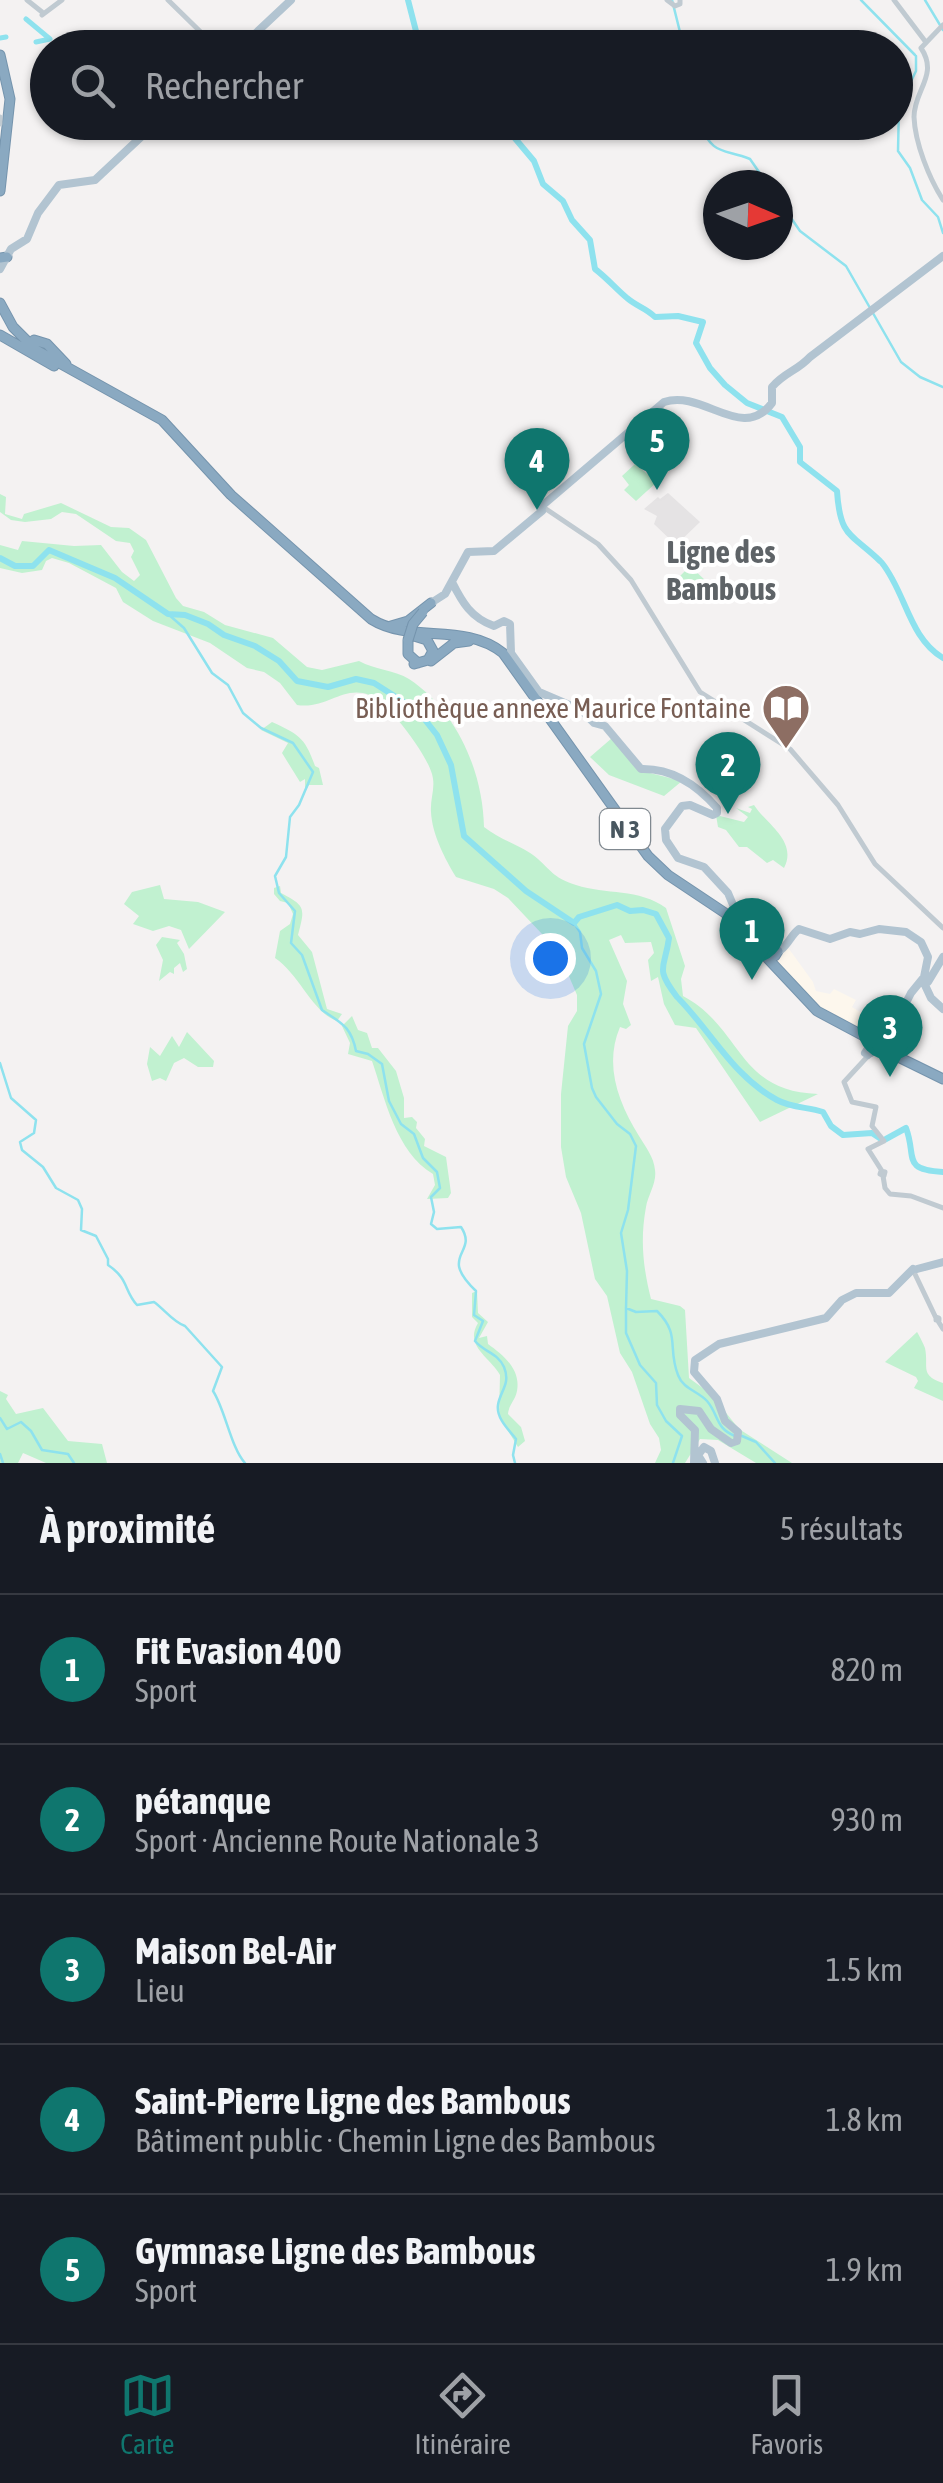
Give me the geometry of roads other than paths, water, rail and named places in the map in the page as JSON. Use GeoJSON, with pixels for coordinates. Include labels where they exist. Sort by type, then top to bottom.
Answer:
{"type":"FeatureCollection","features":[{"type":"Feature","properties":{"kind":"highway"},"geometry":{"type":"LineString","coordinates":[[0,55],[10,100],[0,191]]}},
{"type":"Feature","properties":{"kind":"highway"},"geometry":{"type":"LineString","coordinates":[[0,169],[6,111],[1,70]]}},
{"type":"Feature","properties":{"kind":"highway","name":"N 3"},"geometry":{"type":"LineString","coordinates":[[0,306],[29,344],[160,422],[208,477],[364,616],[388,630],[429,641],[432,654],[416,662]]}},
{"type":"Feature","properties":{"kind":"highway"},"geometry":{"type":"LineString","coordinates":[[0,334],[33,356],[80,376]]}},
{"type":"Feature","properties":{"kind":"highway"},"geometry":{"type":"LineString","coordinates":[[0,334],[18,341]]}},
{"type":"Feature","properties":{"kind":"highway"},"geometry":{"type":"LineString","coordinates":[[34,340],[48,344],[80,376]]}},
{"type":"Feature","properties":{"kind":"highway","name":"N 3"},"geometry":{"type":"LineString","coordinates":[[80,376],[162,420],[220,485],[378,623],[390,628],[476,638]]}},
{"type":"Feature","properties":{"kind":"highway","name":"N 3"},"geometry":{"type":"LineString","coordinates":[[351,603],[390,626],[408,621],[428,607]]}},
{"type":"Feature","properties":{"kind":"highway"},"geometry":{"type":"LineString","coordinates":[[428,607],[413,624],[408,640],[407,651],[416,662],[429,662],[462,641],[490,648]]}},
{"type":"Feature","properties":{"kind":"highway","name":"N 3"},"geometry":{"type":"LineString","coordinates":[[428,607],[422,619],[426,629],[476,638],[498,648],[512,662],[648,856],[717,906],[800,996],[849,1031]]}},
{"type":"Feature","properties":{"kind":"highway","name":"N 3"},"geometry":{"type":"LineString","coordinates":[[388,630],[468,640],[490,648],[514,668],[652,864],[723,915],[802,1002],[849,1031],[943,1078]]}},
{"type":"Feature","properties":{"kind":"highway"},"geometry":{"type":"LineString","coordinates":[[738,926],[775,952],[778,969],[800,996]]}},
{"type":"Feature","properties":{"kind":"highway","name":"N 3"},"geometry":{"type":"LineString","coordinates":[[878,1046],[943,1078]]}},
{"type":"Feature","properties":{"kind":"main road"},"geometry":{"type":"LineString","coordinates":[[259,30],[291,0]]}},
{"type":"Feature","properties":{"kind":"main road"},"geometry":{"type":"LineString","coordinates":[[5,259],[27,238],[35,218],[59,185],[95,180],[138,140]]}},
{"type":"Feature","properties":{"kind":"main road"},"geometry":{"type":"LineString","coordinates":[[943,256],[800,368],[786,372],[772,387],[766,411],[752,419],[738,419],[691,400],[670,399],[653,409],[494,551],[468,552],[453,594],[481,621],[494,626],[504,621],[510,624],[511,654],[541,694],[581,710],[594,723],[606,726],[641,769],[691,782],[707,796],[717,808],[716,814],[682,806],[666,827],[665,838],[678,858],[704,867],[728,893],[739,919],[775,952],[790,943],[798,928],[830,939],[879,929],[906,932],[915,936],[927,952],[925,980],[931,998],[943,1009]]}},
{"type":"Feature","properties":{"kind":"main road","name":"N 3"},"geometry":{"type":"LineString","coordinates":[[428,607],[453,594]]}},
{"type":"Feature","properties":{"kind":"main road"},"geometry":{"type":"LineString","coordinates":[[878,1046],[943,957]]}},
{"type":"Feature","properties":{"kind":"main road"},"geometry":{"type":"LineString","coordinates":[[694,1463],[696,1434],[690,1422],[680,1415],[680,1409],[699,1411],[720,1437],[734,1443],[738,1436],[725,1421],[716,1398],[694,1372],[695,1360],[719,1344],[826,1318],[848,1296],[889,1292],[914,1270],[943,1262]]}},
{"type":"Feature","properties":{"kind":"main road"},"geometry":{"type":"LineString","coordinates":[[702,1463],[698,1455],[704,1447],[715,1463]]}},
{"type":"Feature","properties":{"kind":"street"},"geometry":{"type":"LineString","coordinates":[[27,0],[39,13],[62,0]]}},
{"type":"Feature","properties":{"kind":"street"},"geometry":{"type":"LineString","coordinates":[[168,0],[199,30]]}},
{"type":"Feature","properties":{"kind":"street"},"geometry":{"type":"LineString","coordinates":[[894,0],[923,44],[928,65],[914,118],[926,172],[943,200]]}},
{"type":"Feature","properties":{"kind":"street"},"geometry":{"type":"LineString","coordinates":[[923,44],[941,26]]}},
{"type":"Feature","properties":{"kind":"street"},"geometry":{"type":"LineString","coordinates":[[546,508],[598,544],[631,580],[702,693],[790,749],[838,805],[875,864],[943,928]]}},
{"type":"Feature","properties":{"kind":"street"},"geometry":{"type":"LineString","coordinates":[[878,1046],[844,1082],[853,1103],[876,1107],[872,1126],[884,1143],[868,1149],[882,1173],[886,1190],[943,1208]]}},
{"type":"Feature","properties":{"kind":"street"},"geometry":{"type":"LineString","coordinates":[[914,1270],[939,1322]]}},
{"type":"Feature","properties":{"kind":"waterway"},"geometry":{"type":"LineString","coordinates":[[408,0],[416,30]]}},
{"type":"Feature","properties":{"kind":"waterway"},"geometry":{"type":"LineString","coordinates":[[672,0],[680,30]]}},
{"type":"Feature","properties":{"kind":"waterway"},"geometry":{"type":"LineString","coordinates":[[861,0],[890,30]]}},
{"type":"Feature","properties":{"kind":"waterway"},"geometry":{"type":"LineString","coordinates":[[925,0],[943,30]]}},
{"type":"Feature","properties":{"kind":"waterway"},"geometry":{"type":"LineString","coordinates":[[26,19],[39,30]]}},
{"type":"Feature","properties":{"kind":"waterway"},"geometry":{"type":"LineString","coordinates":[[0,38],[6,37]]}},
{"type":"Feature","properties":{"kind":"waterway"},"geometry":{"type":"LineString","coordinates":[[913,77],[916,56]]}},
{"type":"Feature","properties":{"kind":"waterway"},"geometry":{"type":"LineString","coordinates":[[516,140],[534,161],[543,184],[563,201],[572,220],[590,240],[595,269],[630,301],[655,317],[678,316],[703,322],[696,343],[710,368],[747,403],[782,417],[800,447],[800,462],[837,491],[844,526],[880,561]]}},
{"type":"Feature","properties":{"kind":"waterway"},"geometry":{"type":"LineString","coordinates":[[708,140],[726,152],[750,159],[758,170]]}},
{"type":"Feature","properties":{"kind":"waterway"},"geometry":{"type":"LineString","coordinates":[[898,140],[898,151],[910,168],[922,200],[938,217],[943,233]]}},
{"type":"Feature","properties":{"kind":"waterway"},"geometry":{"type":"LineString","coordinates":[[793,221],[800,231],[846,266],[901,362],[920,377],[943,387]]}},
{"type":"Feature","properties":{"kind":"waterway"},"geometry":{"type":"LineString","coordinates":[[0,558],[15,566],[33,566],[49,550],[115,578],[168,614],[185,615],[255,646],[279,661],[297,681],[328,687],[356,679],[374,683],[418,711],[437,735],[451,765],[464,836],[526,891],[574,923],[579,917],[617,905],[656,914],[669,938],[663,973],[677,997]]}},
{"type":"Feature","properties":{"kind":"waterway"},"geometry":{"type":"LineString","coordinates":[[882,563],[922,639],[943,658]]}},
{"type":"Feature","properties":{"kind":"waterway"},"geometry":{"type":"LineString","coordinates":[[168,614],[184,628],[212,673],[228,685],[243,713],[261,728],[293,743],[313,772],[290,817],[286,857],[275,876],[279,893],[295,911],[291,943],[302,955],[322,1010],[348,1030],[356,1051],[382,1064],[389,1101],[401,1124],[414,1134],[423,1158],[437,1172],[440,1188],[431,1197],[431,1224],[437,1229],[461,1227],[465,1236],[460,1269],[476,1291],[474,1315],[483,1321],[475,1341],[498,1359],[506,1373],[498,1410],[516,1439],[515,1463]]}},
{"type":"Feature","properties":{"kind":"waterway"},"geometry":{"type":"LineString","coordinates":[[574,923],[582,948],[596,971],[601,994],[584,1044],[592,1088],[636,1146],[621,1233],[627,1271],[626,1308],[636,1312],[657,1311],[664,1319],[680,1380],[707,1401],[721,1425],[735,1436]]}},
{"type":"Feature","properties":{"kind":"waterway"},"geometry":{"type":"LineString","coordinates":[[679,999],[736,1067],[762,1090],[783,1103],[823,1112],[831,1126],[843,1135],[872,1133],[881,1139]]}},
{"type":"Feature","properties":{"kind":"waterway"},"geometry":{"type":"LineString","coordinates":[[0,1063],[11,1098],[36,1120],[34,1133],[20,1142],[22,1150],[43,1167],[56,1188],[78,1200],[82,1209],[81,1230],[96,1236],[108,1265],[120,1275],[137,1305],[154,1302],[185,1326],[222,1367],[213,1391],[245,1463]]}},
{"type":"Feature","properties":{"kind":"waterway"},"geometry":{"type":"LineString","coordinates":[[886,1139],[906,1128],[916,1165],[943,1172]]}},
{"type":"Feature","properties":{"kind":"waterway"},"geometry":{"type":"LineString","coordinates":[[626,1308],[626,1333],[640,1365],[656,1383],[657,1405],[666,1421],[682,1436],[673,1463]]}},
{"type":"Feature","properties":{"kind":"waterway"},"geometry":{"type":"LineString","coordinates":[[0,1418],[7,1429],[21,1422],[42,1450],[68,1454],[74,1463]]}},
{"type":"Feature","properties":{"kind":"waterway"},"geometry":{"type":"LineString","coordinates":[[742,1436],[756,1442],[775,1463]]}},
{"type":"Feature","properties":{"kind":"waterway"},"geometry":{"type":"LineString","coordinates":[[0,1454],[3,1463]]}},
{"type":"Feature","properties":{"kind":"place","name":"Gymnase Ligne des Bambous"},"geometry":{"type":"Point","coordinates":[657,490]}},
{"type":"Feature","properties":{"kind":"place","name":"Saint-Pierre Ligne des Bambous"},"geometry":{"type":"Point","coordinates":[537,510]}},
{"type":"Feature","properties":{"kind":"place","name":"Bibliothèque annexe Maurice Fontaine"},"geometry":{"type":"Point","coordinates":[786,750]}},
{"type":"Feature","properties":{"kind":"place","name":"pétanque"},"geometry":{"type":"Point","coordinates":[728,814]}},
{"type":"Feature","properties":{"kind":"place","name":"Fit Evasion 400"},"geometry":{"type":"Point","coordinates":[752,980]}},
{"type":"Feature","properties":{"kind":"place","name":"Maison Bel-Air"},"geometry":{"type":"Point","coordinates":[890,1077]}},
{"type":"Feature","properties":{"kind":"district","name":"Ligne des Bambous"},"geometry":{"type":"Point","coordinates":[721,570]}}]}
